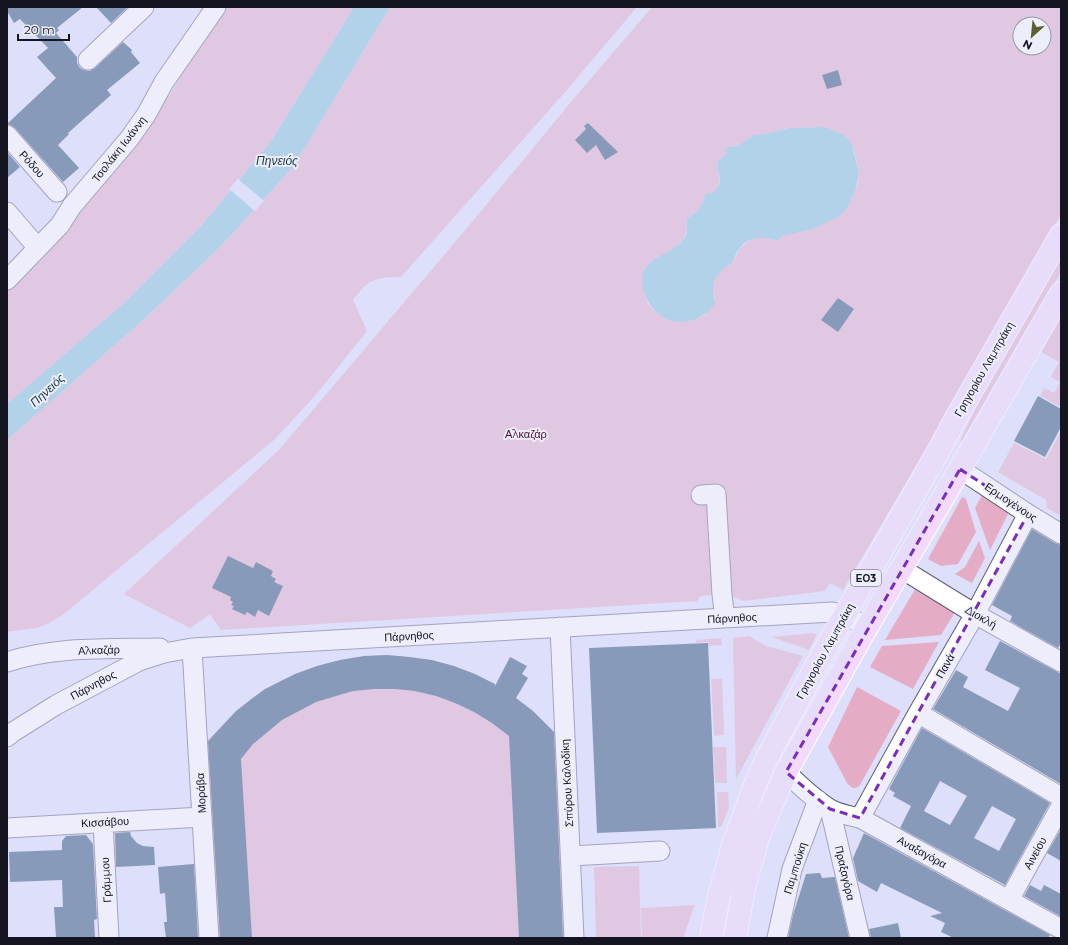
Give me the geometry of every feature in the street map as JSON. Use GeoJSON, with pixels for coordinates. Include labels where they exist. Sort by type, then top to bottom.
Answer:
{"type":"FeatureCollection","features":[{"type":"Feature","properties":{"kind":"main road","name":"Γρηγορίου Λαμπράκη"},"geometry":{"type":"LineString","coordinates":[[711,938],[725,874],[737,834],[755,785],[839,613],[879,556],[1061,235]]}},
{"type":"Feature","properties":{"kind":"main road","name":"ΕΟ3"},"geometry":{"type":"LineString","coordinates":[[735,938],[744,888],[758,838],[786,772],[1061,293]]}},
{"type":"Feature","properties":{"kind":"main road"},"geometry":{"type":"LineString","coordinates":[[879,556],[902,569]]}},
{"type":"Feature","properties":{"kind":"street"},"geometry":{"type":"LineString","coordinates":[[88,60],[144,7]]}},
{"type":"Feature","properties":{"kind":"street","name":"Τσολάκη Ιωάννη"},"geometry":{"type":"LineString","coordinates":[[7,280],[60,225],[72,206],[129,139],[146,115],[164,82],[216,7]]}},
{"type":"Feature","properties":{"kind":"street","name":"Ρόδου"},"geometry":{"type":"LineString","coordinates":[[7,135],[57,192]]}},
{"type":"Feature","properties":{"kind":"street"},"geometry":{"type":"LineString","coordinates":[[7,212],[38,248]]}},
{"type":"Feature","properties":{"kind":"street","name":"Ερμογένους"},"geometry":{"type":"LineString","coordinates":[[960,470],[1061,534]]}},
{"type":"Feature","properties":{"kind":"street"},"geometry":{"type":"LineString","coordinates":[[701,495],[716,494],[722,595],[725,618]]}},
{"type":"Feature","properties":{"kind":"street","name":"Πανά"},"geometry":{"type":"LineString","coordinates":[[860,818],[975,614],[1028,514]]}},
{"type":"Feature","properties":{"kind":"street","name":"Διοκλή"},"geometry":{"type":"LineString","coordinates":[[902,569],[975,614],[1061,662]]}},
{"type":"Feature","properties":{"kind":"street"},"geometry":{"type":"LineString","coordinates":[[839,613],[868,627]]}},
{"type":"Feature","properties":{"kind":"street","name":"Πάρνηθος"},"geometry":{"type":"LineString","coordinates":[[7,737],[56,705],[138,661],[164,653],[192,648],[839,613]]}},
{"type":"Feature","properties":{"kind":"street","name":"Σπύρου Καλοδίκη"},"geometry":{"type":"LineString","coordinates":[[560,627],[574,938]]}},
{"type":"Feature","properties":{"kind":"street","name":"Αλκαζάρ"},"geometry":{"type":"LineString","coordinates":[[7,662],[25,657],[60,652],[105,649],[192,648]]}},
{"type":"Feature","properties":{"kind":"street","name":"Μοράβα"},"geometry":{"type":"LineString","coordinates":[[192,648],[209,938]]}},
{"type":"Feature","properties":{"kind":"street"},"geometry":{"type":"LineString","coordinates":[[918,713],[1061,797]]}},
{"type":"Feature","properties":{"kind":"street","name":"Αναξαγόρα"},"geometry":{"type":"LineString","coordinates":[[786,772],[824,804],[845,815],[860,818],[1061,930]]}},
{"type":"Feature","properties":{"kind":"street","name":"Παμπούκη"},"geometry":{"type":"LineString","coordinates":[[777,938],[792,869],[824,804]]}},
{"type":"Feature","properties":{"kind":"street","name":"Πραξαγόρα"},"geometry":{"type":"LineString","coordinates":[[824,804],[860,938]]}},
{"type":"Feature","properties":{"kind":"street","name":"Αινείου"},"geometry":{"type":"LineString","coordinates":[[1009,900],[1061,806]]}},
{"type":"Feature","properties":{"kind":"street","name":"Κισσάβου"},"geometry":{"type":"LineString","coordinates":[[7,828],[202,817]]}},
{"type":"Feature","properties":{"kind":"street","name":"Γράμμου"},"geometry":{"type":"LineString","coordinates":[[103,823],[109,938]]}},
{"type":"Feature","properties":{"kind":"street"},"geometry":{"type":"LineString","coordinates":[[571,856],[660,851]]}},
{"type":"Feature","properties":{"kind":"highlighted area"},"geometry":{"type":"Polygon","coordinates":[[[960,469],[1028,514],[860,818],[830,809],[786,772],[960,469]]]}},
{"type":"Feature","properties":{"kind":"green space"},"geometry":{"type":"Polygon","coordinates":[[[226,7],[354,7],[270,143],[201,226],[124,303],[7,404],[7,286],[141,125],[168,98],[203,38],[226,7]]]}},
{"type":"Feature","properties":{"kind":"green space"},"geometry":{"type":"Polygon","coordinates":[[[390,7],[637,7],[566,91],[401,277],[374,280],[361,290],[353,300],[367,331],[315,396],[275,439],[64,614],[48,624],[36,628],[7,632],[7,440],[142,321],[220,247],[293,167],[390,7]]]}},
{"type":"Feature","properties":{"kind":"green space","name":"Αλκαζάρ"},"geometry":{"type":"Polygon","coordinates":[[[652,7],[1061,7],[1061,214],[843,590],[830,583],[825,591],[744,601],[726,594],[701,596],[697,601],[221,630],[210,614],[190,628],[124,594],[279,450],[478,215],[575,97],[652,7]],[[825,127],[789,128],[754,135],[734,147],[727,147],[727,153],[718,161],[719,182],[716,190],[712,193],[705,194],[699,209],[686,219],[688,226],[683,240],[642,279],[648,304],[654,310],[661,313],[690,321],[705,315],[715,298],[713,287],[715,279],[726,266],[733,262],[740,248],[746,243],[761,237],[769,238],[782,236],[846,210],[858,183],[859,174],[854,150],[825,127]]]}},
{"type":"Feature","properties":{"kind":"green space"},"geometry":{"type":"Polygon","coordinates":[[[1061,256],[1061,272],[962,441],[960,441],[987,384],[1061,256]]]}},
{"type":"Feature","properties":{"kind":"green space"},"geometry":{"type":"Polygon","coordinates":[[[1061,317],[1061,407],[1040,396],[1044,388],[1054,393],[1060,382],[1051,377],[1059,362],[1041,352],[1061,317]]]}},
{"type":"Feature","properties":{"kind":"green space"},"geometry":{"type":"Polygon","coordinates":[[[1061,431],[1061,516],[1047,508],[1046,500],[998,472],[1014,443],[1046,459],[1061,431]]]}},
{"type":"Feature","properties":{"kind":"green space"},"geometry":{"type":"Polygon","coordinates":[[[985,490],[1012,506],[990,550],[975,508],[985,490]]]}},
{"type":"Feature","properties":{"kind":"green space"},"geometry":{"type":"Polygon","coordinates":[[[962,497],[966,499],[976,532],[958,564],[941,566],[928,559],[962,497]]]}},
{"type":"Feature","properties":{"kind":"green space"},"geometry":{"type":"Polygon","coordinates":[[[979,541],[985,558],[972,583],[955,574],[965,567],[979,541]]]}},
{"type":"Feature","properties":{"kind":"green space"},"geometry":{"type":"Polygon","coordinates":[[[917,586],[957,609],[941,635],[885,640],[917,586]]]}},
{"type":"Feature","properties":{"kind":"green space"},"geometry":{"type":"Polygon","coordinates":[[[812,633],[816,634],[816,636],[809,650],[772,637],[812,633]]]}},
{"type":"Feature","properties":{"kind":"green space"},"geometry":{"type":"Polygon","coordinates":[[[749,636],[766,646],[803,656],[736,779],[733,638],[749,636]]]}},
{"type":"Feature","properties":{"kind":"green space"},"geometry":{"type":"Polygon","coordinates":[[[721,638],[722,645],[708,646],[708,642],[696,643],[696,640],[721,638]]]}},
{"type":"Feature","properties":{"kind":"green space"},"geometry":{"type":"Polygon","coordinates":[[[939,642],[913,689],[870,667],[882,646],[939,642]]]}},
{"type":"Feature","properties":{"kind":"green space"},"geometry":{"type":"Polygon","coordinates":[[[387,655],[412,657],[435,662],[478,677],[499,688],[518,701],[555,733],[565,938],[212,938],[204,746],[223,725],[243,707],[263,691],[285,679],[307,669],[332,662],[387,655]]]}},
{"type":"Feature","properties":{"kind":"green space"},"geometry":{"type":"Polygon","coordinates":[[[711,679],[722,679],[724,735],[714,736],[711,679]]]}},
{"type":"Feature","properties":{"kind":"green space"},"geometry":{"type":"Polygon","coordinates":[[[857,687],[901,711],[860,785],[855,788],[847,783],[828,747],[857,687]]]}},
{"type":"Feature","properties":{"kind":"green space"},"geometry":{"type":"Polygon","coordinates":[[[713,747],[726,747],[727,783],[715,783],[713,747]]]}},
{"type":"Feature","properties":{"kind":"green space"},"geometry":{"type":"Polygon","coordinates":[[[717,792],[728,792],[729,808],[721,827],[718,827],[717,792]]]}},
{"type":"Feature","properties":{"kind":"green space"},"geometry":{"type":"Polygon","coordinates":[[[639,866],[641,938],[596,938],[594,867],[639,866]]]}},
{"type":"Feature","properties":{"kind":"green space"},"geometry":{"type":"Polygon","coordinates":[[[695,905],[683,938],[642,938],[641,908],[695,905]]]}},
{"type":"Feature","properties":{"kind":"water","name":"Πηνειός"},"geometry":{"type":"Polygon","coordinates":[[[354,7],[390,7],[293,167],[220,247],[142,321],[7,440],[7,404],[124,303],[201,226],[270,143],[354,7]]]}},
{"type":"Feature","properties":{"kind":"water"},"geometry":{"type":"Polygon","coordinates":[[[825,127],[842,134],[852,145],[859,174],[855,192],[846,210],[838,217],[813,229],[782,236],[777,241],[762,238],[749,240],[739,248],[733,262],[717,275],[713,287],[715,304],[709,311],[696,319],[681,322],[673,321],[659,314],[648,301],[642,286],[642,278],[645,269],[651,262],[677,246],[683,239],[687,230],[686,219],[699,209],[705,194],[712,193],[719,185],[720,177],[717,166],[719,159],[727,153],[726,147],[734,147],[754,135],[789,128],[825,127]]]}},
{"type":"Feature","properties":{"kind":"pier"},"geometry":{"type":"Polygon","coordinates":[[[238,179],[264,201],[255,211],[229,189],[238,179]]]}},
{"type":"Feature","properties":{"kind":"building"},"geometry":{"type":"Polygon","coordinates":[[[7,7],[83,7],[57,28],[59,30],[56,33],[77,57],[77,63],[80,68],[90,71],[95,68],[123,42],[132,50],[131,52],[140,63],[107,90],[111,95],[68,133],[69,134],[58,145],[79,168],[63,182],[15,128],[7,124],[56,78],[37,57],[48,48],[20,19],[14,23],[7,11],[7,7]]]}},
{"type":"Feature","properties":{"kind":"building"},"geometry":{"type":"Polygon","coordinates":[[[96,7],[128,7],[111,23],[96,7]]]}},
{"type":"Feature","properties":{"kind":"building"},"geometry":{"type":"Polygon","coordinates":[[[838,70],[842,85],[827,89],[822,75],[838,70]]]}},
{"type":"Feature","properties":{"kind":"building"},"geometry":{"type":"Polygon","coordinates":[[[588,123],[618,152],[605,160],[596,145],[587,153],[575,140],[586,129],[584,126],[588,123]]]}},
{"type":"Feature","properties":{"kind":"building"},"geometry":{"type":"Polygon","coordinates":[[[7,152],[20,167],[7,178],[7,152]]]}},
{"type":"Feature","properties":{"kind":"building"},"geometry":{"type":"Polygon","coordinates":[[[838,298],[854,309],[838,332],[821,320],[838,298]]]}},
{"type":"Feature","properties":{"kind":"building"},"geometry":{"type":"Polygon","coordinates":[[[1038,396],[1061,409],[1061,427],[1045,457],[1014,441],[1038,396]]]}},
{"type":"Feature","properties":{"kind":"building"},"geometry":{"type":"Polygon","coordinates":[[[1032,529],[1061,545],[1061,643],[1058,648],[1010,621],[1012,616],[992,605],[1032,529]]]}},
{"type":"Feature","properties":{"kind":"building"},"geometry":{"type":"Polygon","coordinates":[[[228,556],[253,568],[256,562],[273,571],[271,576],[276,579],[274,582],[283,586],[269,616],[258,610],[255,617],[247,612],[245,615],[232,609],[234,606],[231,605],[233,602],[230,600],[231,597],[212,588],[228,556]]]}},
{"type":"Feature","properties":{"kind":"building"},"geometry":{"type":"Polygon","coordinates":[[[1000,641],[1061,674],[1061,784],[933,709],[956,670],[968,677],[963,687],[1008,711],[1020,688],[985,670],[1000,641]]]}},
{"type":"Feature","properties":{"kind":"building"},"geometry":{"type":"Polygon","coordinates":[[[708,643],[716,828],[597,833],[589,648],[708,643]]]}},
{"type":"Feature","properties":{"kind":"building"},"geometry":{"type":"Polygon","coordinates":[[[387,655],[432,660],[454,666],[475,674],[495,684],[495,686],[510,657],[527,666],[522,674],[528,678],[516,698],[533,711],[554,732],[563,938],[519,938],[509,736],[474,712],[436,696],[415,691],[374,689],[353,691],[316,702],[282,720],[253,744],[241,759],[252,938],[220,938],[208,741],[236,711],[254,697],[265,689],[295,674],[340,660],[364,656],[387,655]]]}},
{"type":"Feature","properties":{"kind":"building"},"geometry":{"type":"Polygon","coordinates":[[[922,728],[1050,803],[1005,885],[900,828],[911,806],[893,796],[895,793],[889,789],[922,728]],[[940,781],[924,811],[950,825],[967,796],[940,781]],[[992,806],[974,838],[999,851],[1016,819],[992,806]]]}},
{"type":"Feature","properties":{"kind":"building"},"geometry":{"type":"Polygon","coordinates":[[[1061,829],[1061,861],[1047,853],[1061,829]]]}},
{"type":"Feature","properties":{"kind":"building"},"geometry":{"type":"Polygon","coordinates":[[[130,832],[131,836],[137,843],[143,846],[154,847],[155,865],[116,867],[115,833],[130,832]]]}},
{"type":"Feature","properties":{"kind":"building"},"geometry":{"type":"Polygon","coordinates":[[[864,833],[1050,935],[1048,938],[954,938],[941,932],[945,923],[930,916],[942,913],[881,883],[877,892],[858,881],[853,858],[864,833]]]}},
{"type":"Feature","properties":{"kind":"building"},"geometry":{"type":"Polygon","coordinates":[[[86,835],[93,844],[97,919],[94,920],[95,938],[56,938],[54,907],[63,907],[62,880],[10,882],[9,852],[62,850],[62,841],[66,836],[86,835]]]}},
{"type":"Feature","properties":{"kind":"building"},"geometry":{"type":"Polygon","coordinates":[[[194,864],[198,938],[166,938],[164,922],[167,922],[165,893],[160,894],[158,867],[194,864]]]}},
{"type":"Feature","properties":{"kind":"building"},"geometry":{"type":"Polygon","coordinates":[[[820,873],[822,878],[835,877],[849,938],[788,938],[793,915],[806,874],[820,873]]]}},
{"type":"Feature","properties":{"kind":"building"},"geometry":{"type":"Polygon","coordinates":[[[1030,885],[1041,891],[1044,885],[1061,894],[1060,916],[1024,896],[1030,885]]]}},
{"type":"Feature","properties":{"kind":"building"},"geometry":{"type":"Polygon","coordinates":[[[898,923],[901,938],[871,938],[869,929],[898,923]]]}}]}
